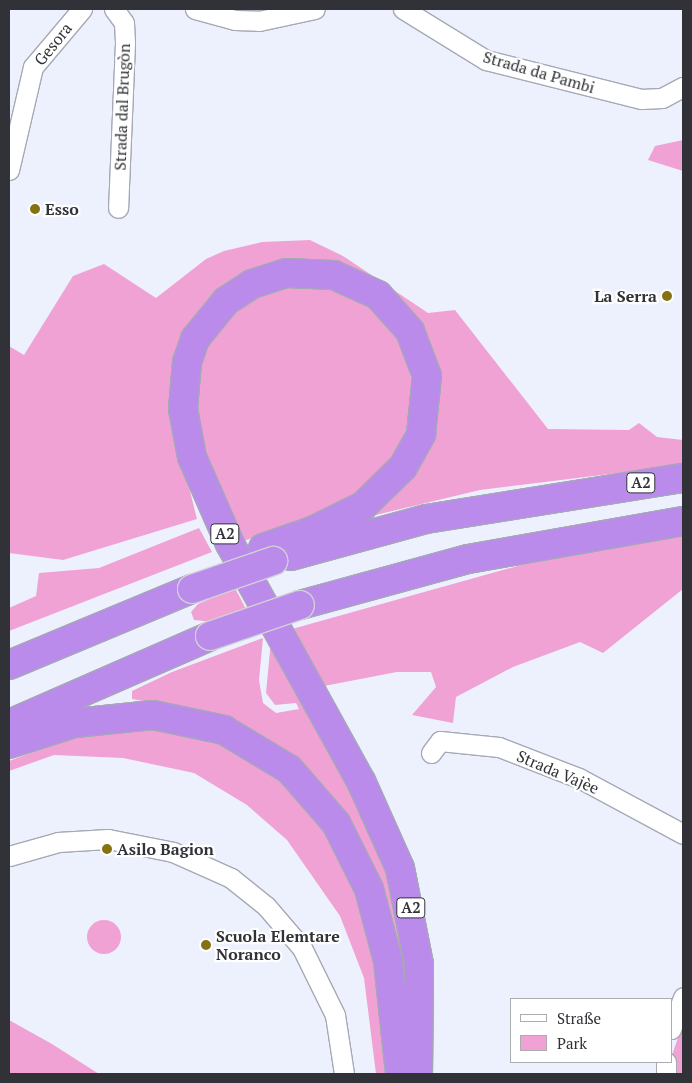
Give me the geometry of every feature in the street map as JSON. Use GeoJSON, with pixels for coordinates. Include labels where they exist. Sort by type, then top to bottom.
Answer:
{"type":"FeatureCollection","features":[{"type":"Feature","properties":{"kind":"highway","name":"A2"},"geometry":{"type":"LineString","coordinates":[[268,554],[363,506],[404,467],[421,434],[427,376],[414,339],[378,295],[334,275],[286,273],[252,284],[226,301],[195,339],[187,362],[182,409],[192,457],[226,536],[361,780],[397,861],[412,915],[419,964],[418,1074]]}},
{"type":"Feature","properties":{"kind":"highway","name":"A2"},"geometry":{"type":"LineString","coordinates":[[16,661],[109,606],[268,554],[426,519],[599,488],[683,478]]}},
{"type":"Feature","properties":{"kind":"highway"},"geometry":{"type":"LineString","coordinates":[[9,724],[210,636],[300,605],[468,558],[605,532],[683,521]]}},
{"type":"Feature","properties":{"kind":"highway","name":"A2"},"geometry":{"type":"LineString","coordinates":[[9,744],[74,723],[153,716],[224,730],[289,769],[336,823],[369,889],[388,961],[400,1074]]}},
{"type":"Feature","properties":{"kind":"street","name":"Gesora"},"geometry":{"type":"LineString","coordinates":[[9,170],[33,67],[82,9]]}},
{"type":"Feature","properties":{"kind":"street"},"geometry":{"type":"LineString","coordinates":[[94,9],[105,12],[114,9]]}},
{"type":"Feature","properties":{"kind":"street","name":"Strada dal Brugòn"},"geometry":{"type":"LineString","coordinates":[[114,9],[124,23],[125,43],[118,208]]}},
{"type":"Feature","properties":{"kind":"street"},"geometry":{"type":"LineString","coordinates":[[195,9],[235,20],[259,21],[315,9]]}},
{"type":"Feature","properties":{"kind":"street","name":"Strada da Pambi"},"geometry":{"type":"LineString","coordinates":[[403,9],[486,60],[641,99],[662,98],[683,87]]}},
{"type":"Feature","properties":{"kind":"street","name":"Strada Vajèe"},"geometry":{"type":"LineString","coordinates":[[431,753],[440,740],[499,747],[579,778],[683,834]]}},
{"type":"Feature","properties":{"kind":"street"},"geometry":{"type":"LineString","coordinates":[[9,856],[58,842],[108,839],[173,852],[231,878],[266,906],[302,948],[335,1015],[344,1074]]}},
{"type":"Feature","properties":{"kind":"street"},"geometry":{"type":"LineString","coordinates":[[672,1026],[683,997]]}},
{"type":"Feature","properties":{"kind":"green space"},"geometry":{"type":"Polygon","coordinates":[[[683,140],[683,171],[648,160],[655,146],[683,140]]]}},
{"type":"Feature","properties":{"kind":"green space"},"geometry":{"type":"Polygon","coordinates":[[[310,240],[343,256],[428,313],[455,310],[548,429],[629,430],[639,423],[657,437],[683,440],[683,465],[480,490],[359,519],[437,395],[355,275],[226,288],[175,432],[197,519],[63,560],[9,553],[9,346],[24,355],[73,276],[104,264],[156,298],[206,259],[224,251],[262,242],[310,240]]]}},
{"type":"Feature","properties":{"kind":"green space"},"geometry":{"type":"Polygon","coordinates":[[[282,285],[328,286],[366,302],[394,332],[406,352],[414,394],[412,417],[391,461],[376,479],[353,496],[292,526],[243,541],[213,484],[192,415],[202,348],[232,309],[282,285]]]}},
{"type":"Feature","properties":{"kind":"green space"},"geometry":{"type":"Polygon","coordinates":[[[199,528],[212,552],[9,631],[9,608],[36,596],[39,573],[99,568],[199,528]]]}},
{"type":"Feature","properties":{"kind":"green space"},"geometry":{"type":"Polygon","coordinates":[[[683,535],[683,589],[603,653],[580,642],[513,667],[456,697],[453,723],[412,715],[436,687],[431,672],[397,672],[324,686],[292,629],[521,565],[683,535]]]}},
{"type":"Feature","properties":{"kind":"green space"},"geometry":{"type":"Polygon","coordinates":[[[235,588],[247,611],[214,622],[194,620],[191,612],[198,604],[235,588]]]}},
{"type":"Feature","properties":{"kind":"green space"},"geometry":{"type":"Polygon","coordinates":[[[263,638],[259,680],[263,703],[276,713],[299,709],[296,703],[275,705],[266,693],[271,640],[361,802],[398,899],[408,985],[404,985],[347,819],[313,776],[187,709],[132,699],[132,691],[172,672],[263,638]]]}},
{"type":"Feature","properties":{"kind":"green space"},"geometry":{"type":"Polygon","coordinates":[[[148,727],[227,745],[281,778],[326,831],[352,881],[374,958],[385,1074],[376,1074],[364,978],[340,916],[287,840],[247,805],[194,773],[123,758],[54,755],[9,771],[9,761],[76,736],[148,727]]]}},
{"type":"Feature","properties":{"kind":"green space"},"geometry":{"type":"Polygon","coordinates":[[[104,920],[111,921],[116,925],[120,930],[120,944],[116,949],[111,953],[104,954],[97,953],[92,949],[88,944],[87,937],[88,930],[92,925],[97,921],[104,920]]]}},
{"type":"Feature","properties":{"kind":"green space"},"geometry":{"type":"Polygon","coordinates":[[[9,1020],[52,1044],[99,1074],[9,1074],[9,1020]]]}},
{"type":"Feature","properties":{"kind":"green space"},"geometry":{"type":"Polygon","coordinates":[[[683,1023],[683,1074],[670,1074],[672,1055],[683,1023]]]}},
{"type":"Feature","properties":{"kind":"place","name":"Esso"},"geometry":{"type":"Point","coordinates":[35,209]}},
{"type":"Feature","properties":{"kind":"place","name":"La Serra"},"geometry":{"type":"Point","coordinates":[667,296]}},
{"type":"Feature","properties":{"kind":"place","name":"Asilo Bagion"},"geometry":{"type":"Point","coordinates":[107,849]}},
{"type":"Feature","properties":{"kind":"place","name":"Scuola Elemtare Noranco"},"geometry":{"type":"Point","coordinates":[206,945]}}]}
